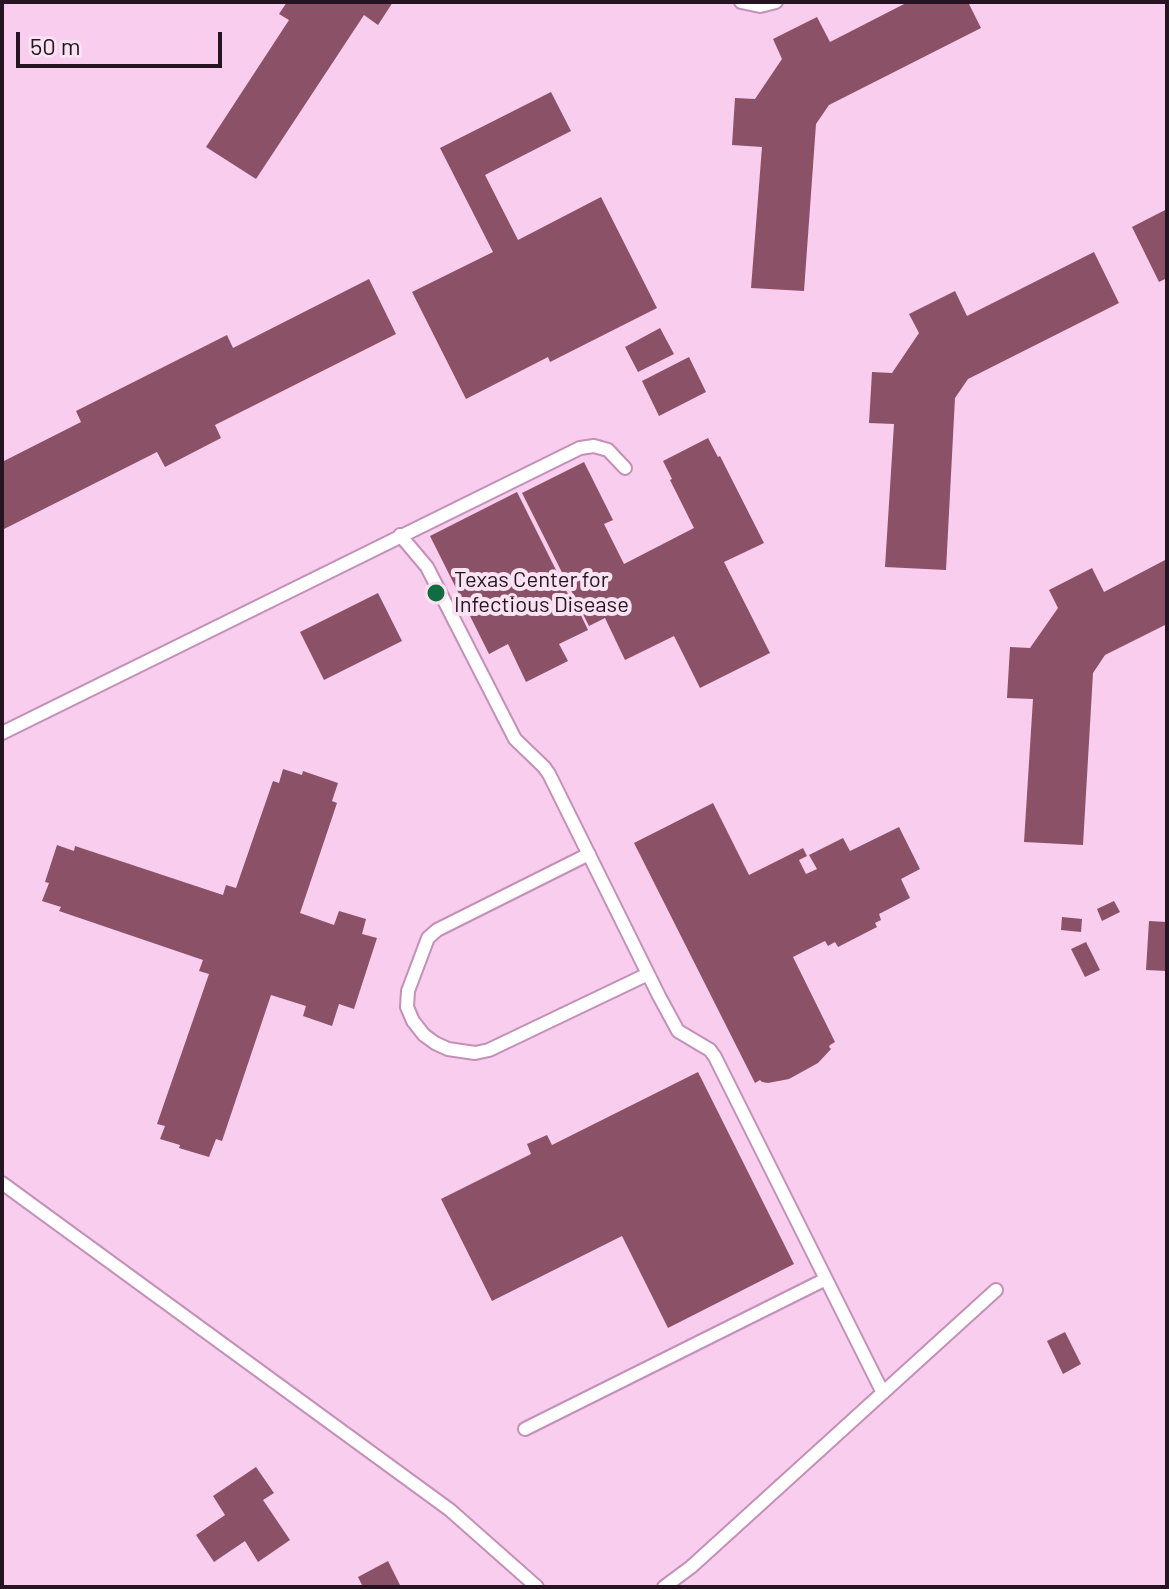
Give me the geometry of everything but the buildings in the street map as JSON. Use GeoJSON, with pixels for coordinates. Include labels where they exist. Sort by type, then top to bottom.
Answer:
{"type":"FeatureCollection","features":[{"type":"Feature","properties":{"kind":"lane"},"geometry":{"type":"LineString","coordinates":[[741,2],[760,6],[776,2]]}},
{"type":"Feature","properties":{"kind":"lane"},"geometry":{"type":"LineString","coordinates":[[2,733],[580,448],[594,446],[608,450],[625,468]]}},
{"type":"Feature","properties":{"kind":"lane"},"geometry":{"type":"LineString","coordinates":[[400,535],[427,567],[515,739],[544,767],[678,1031],[710,1050],[715,1057],[883,1393]]}},
{"type":"Feature","properties":{"kind":"lane"},"geometry":{"type":"LineString","coordinates":[[589,854],[437,930],[428,938],[408,991],[407,1007],[413,1021],[435,1043],[448,1049],[475,1053],[489,1050],[648,974]]}},
{"type":"Feature","properties":{"kind":"lane"},"geometry":{"type":"LineString","coordinates":[[2,1183],[450,1510],[537,1587]]}},
{"type":"Feature","properties":{"kind":"lane"},"geometry":{"type":"LineString","coordinates":[[525,1429],[826,1279]]}},
{"type":"Feature","properties":{"kind":"lane"},"geometry":{"type":"LineString","coordinates":[[664,1587],[691,1567],[996,1290]]}},
{"type":"Feature","properties":{"kind":"place","name":"Texas Center for Infectious Disease"},"geometry":{"type":"Point","coordinates":[436,593]}}]}
